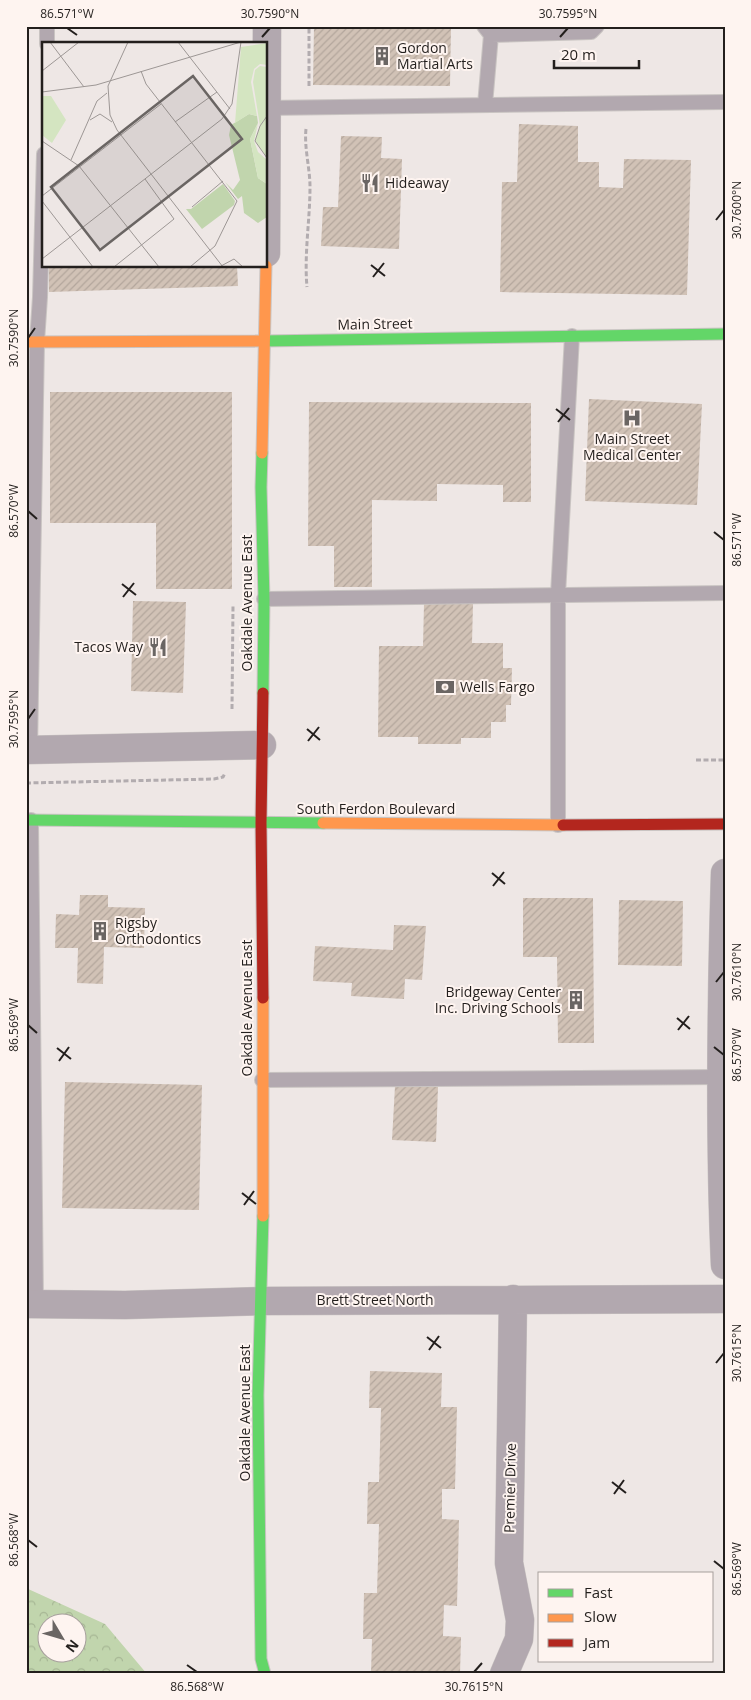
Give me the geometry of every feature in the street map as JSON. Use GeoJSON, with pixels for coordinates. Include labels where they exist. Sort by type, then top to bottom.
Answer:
{"type":"FeatureCollection","features":[{"type":"Feature","properties":{"kind":"street"},"geometry":{"type":"LineString","coordinates":[[267,26],[267,42]]}},
{"type":"Feature","properties":{"kind":"street","name":"Oakdale Avenue East"},"geometry":{"type":"LineString","coordinates":[[265,1674],[261,1659],[258,1395],[263,1197],[261,823],[264,599],[261,486],[266,268]]}},
{"type":"Feature","properties":{"kind":"street","name":"Main Street"},"geometry":{"type":"LineString","coordinates":[[32,342],[264,341],[725,334]]}},
{"type":"Feature","properties":{"kind":"street"},"geometry":{"type":"LineString","coordinates":[[28,750],[262,746]]}},
{"type":"Feature","properties":{"kind":"street","name":"South Ferdon Boulevard"},"geometry":{"type":"LineString","coordinates":[[29,820],[558,825],[725,824]]}},
{"type":"Feature","properties":{"kind":"street"},"geometry":{"type":"LineString","coordinates":[[725,873],[721,1077],[725,1266]]}},
{"type":"Feature","properties":{"kind":"street","name":"Premier Drive"},"geometry":{"type":"LineString","coordinates":[[504,1674],[519,1639],[520,1620],[510,1563],[513,1299]]}},
{"type":"Feature","properties":{"kind":"street","name":"Brett Street North"},"geometry":{"type":"LineString","coordinates":[[31,1304],[125,1306],[261,1301],[725,1299]]}},
{"type":"Feature","properties":{"kind":"lane"},"geometry":{"type":"LineString","coordinates":[[47,26],[47,42]]}},
{"type":"Feature","properties":{"kind":"lane"},"geometry":{"type":"LineString","coordinates":[[485,105],[487,31],[591,32],[597,26]]}},
{"type":"Feature","properties":{"kind":"lane"},"geometry":{"type":"LineString","coordinates":[[268,108],[725,102]]}},
{"type":"Feature","properties":{"kind":"lane"},"geometry":{"type":"LineString","coordinates":[[28,750],[32,342],[40,297],[42,226]]}},
{"type":"Feature","properties":{"kind":"lane"},"geometry":{"type":"LineString","coordinates":[[558,825],[558,596],[572,336]]}},
{"type":"Feature","properties":{"kind":"lane"},"geometry":{"type":"LineString","coordinates":[[264,599],[725,593]]}},
{"type":"Feature","properties":{"kind":"lane"},"geometry":{"type":"LineString","coordinates":[[29,820],[31,1304]]}},
{"type":"Feature","properties":{"kind":"lane"},"geometry":{"type":"LineString","coordinates":[[262,1080],[721,1077]]}},
{"type":"Feature","properties":{"kind":"path"},"geometry":{"type":"LineString","coordinates":[[307,287],[310,186],[305,139],[310,82],[309,26]]}},
{"type":"Feature","properties":{"kind":"path"},"geometry":{"type":"LineString","coordinates":[[232,718],[234,604]]}},
{"type":"Feature","properties":{"kind":"path"},"geometry":{"type":"LineString","coordinates":[[696,760],[725,760]]}},
{"type":"Feature","properties":{"kind":"path"},"geometry":{"type":"LineString","coordinates":[[26,782],[214,780],[223,777],[226,771]]}},
{"type":"Feature","properties":{"kind":"green space"},"geometry":{"type":"Polygon","coordinates":[[[26,1588],[79,1612],[38,1612],[38,1662],[88,1662],[88,1616],[105,1624],[147,1674],[26,1674],[26,1588]]]}},
{"type":"Feature","properties":{"kind":"building","name":"Gordon Martial Arts"},"geometry":{"type":"Polygon","coordinates":[[[314,26],[451,26],[450,86],[313,85],[314,26]]]}},
{"type":"Feature","properties":{"kind":"building"},"geometry":{"type":"Polygon","coordinates":[[[519,124],[578,126],[578,162],[599,162],[599,187],[623,188],[624,159],[691,160],[687,295],[500,292],[502,182],[517,182],[519,124]]]}},
{"type":"Feature","properties":{"kind":"building","name":"Hideaway"},"geometry":{"type":"Polygon","coordinates":[[[341,136],[382,137],[381,158],[402,159],[399,249],[321,246],[323,207],[338,207],[341,136]]]}},
{"type":"Feature","properties":{"kind":"building"},"geometry":{"type":"Polygon","coordinates":[[[49,268],[237,268],[238,286],[49,292],[49,268]]]}},
{"type":"Feature","properties":{"kind":"building"},"geometry":{"type":"Polygon","coordinates":[[[26,387],[32,387],[32,462],[26,462],[26,387]]]}},
{"type":"Feature","properties":{"kind":"building"},"geometry":{"type":"Polygon","coordinates":[[[50,392],[232,392],[232,589],[156,589],[156,523],[50,523],[50,392]]]}},
{"type":"Feature","properties":{"kind":"building"},"geometry":{"type":"Polygon","coordinates":[[[589,399],[702,404],[697,505],[585,501],[589,399]]]}},
{"type":"Feature","properties":{"kind":"building"},"geometry":{"type":"Polygon","coordinates":[[[309,402],[531,403],[531,502],[503,502],[503,485],[437,484],[437,501],[372,500],[372,587],[334,587],[334,546],[308,546],[309,402]]]}},
{"type":"Feature","properties":{"kind":"building","name":"Tacos Way"},"geometry":{"type":"Polygon","coordinates":[[[133,601],[186,602],[183,693],[131,691],[133,601]]]}},
{"type":"Feature","properties":{"kind":"building","name":"Wells Fargo"},"geometry":{"type":"Polygon","coordinates":[[[424,604],[473,604],[472,643],[503,643],[503,668],[512,668],[511,705],[506,705],[506,722],[491,722],[491,738],[461,738],[461,744],[418,744],[418,737],[378,737],[379,646],[423,646],[424,604]]]}},
{"type":"Feature","properties":{"kind":"building","name":"Rigsby Orthodontics"},"geometry":{"type":"Polygon","coordinates":[[[80,895],[108,895],[108,907],[145,908],[144,948],[104,947],[103,984],[77,983],[78,948],[55,948],[56,914],[79,915],[80,895]]]}},
{"type":"Feature","properties":{"kind":"building","name":"Bridgeway Center Inc. Driving Schools"},"geometry":{"type":"Polygon","coordinates":[[[523,898],[593,898],[594,1043],[558,1043],[557,957],[523,957],[523,898]]]}},
{"type":"Feature","properties":{"kind":"building"},"geometry":{"type":"Polygon","coordinates":[[[619,900],[683,901],[682,966],[618,965],[619,900]]]}},
{"type":"Feature","properties":{"kind":"building"},"geometry":{"type":"Polygon","coordinates":[[[394,925],[426,926],[422,980],[405,979],[404,999],[351,996],[352,983],[313,981],[315,946],[393,950],[394,925]]]}},
{"type":"Feature","properties":{"kind":"building"},"geometry":{"type":"Polygon","coordinates":[[[65,1082],[202,1085],[199,1210],[62,1208],[65,1082]]]}},
{"type":"Feature","properties":{"kind":"building"},"geometry":{"type":"Polygon","coordinates":[[[395,1086],[438,1087],[436,1142],[392,1140],[395,1086]]]}},
{"type":"Feature","properties":{"kind":"building"},"geometry":{"type":"Polygon","coordinates":[[[370,1371],[442,1373],[441,1407],[457,1407],[455,1489],[442,1489],[442,1519],[459,1520],[457,1606],[444,1605],[443,1636],[461,1637],[460,1674],[371,1674],[372,1639],[363,1639],[364,1593],[377,1593],[379,1524],[367,1524],[368,1482],[379,1482],[381,1408],[369,1408],[370,1371]]]}},
{"type":"Feature","properties":{"kind":"traffic: fast"},"geometry":{"type":"LineString","coordinates":[[263,341],[725,334]]}},
{"type":"Feature","properties":{"kind":"traffic: fast"},"geometry":{"type":"LineString","coordinates":[[262,453],[263,693]]}},
{"type":"Feature","properties":{"kind":"traffic: fast"},"geometry":{"type":"LineString","coordinates":[[26,820],[323,823]]}},
{"type":"Feature","properties":{"kind":"traffic: fast"},"geometry":{"type":"LineString","coordinates":[[263,1216],[258,1395],[261,1659],[265,1674]]}},
{"type":"Feature","properties":{"kind":"traffic: slow"},"geometry":{"type":"LineString","coordinates":[[262,453],[266,268]]}},
{"type":"Feature","properties":{"kind":"traffic: slow"},"geometry":{"type":"LineString","coordinates":[[26,342],[263,341]]}},
{"type":"Feature","properties":{"kind":"traffic: slow"},"geometry":{"type":"LineString","coordinates":[[323,823],[563,825]]}},
{"type":"Feature","properties":{"kind":"traffic: slow"},"geometry":{"type":"LineString","coordinates":[[263,998],[263,1216]]}},
{"type":"Feature","properties":{"kind":"traffic: jam"},"geometry":{"type":"LineString","coordinates":[[263,693],[261,823],[263,998]]}},
{"type":"Feature","properties":{"kind":"traffic: jam"},"geometry":{"type":"LineString","coordinates":[[563,825],[725,824]]}},
{"type":"Feature","properties":{"kind":"place","name":"Gordon Martial Arts"},"geometry":{"type":"Point","coordinates":[382,56]}},
{"type":"Feature","properties":{"kind":"place","name":"Hideaway"},"geometry":{"type":"Point","coordinates":[370,183]}},
{"type":"Feature","properties":{"kind":"place","name":"Main Street Medical Center"},"geometry":{"type":"Point","coordinates":[632,418]}},
{"type":"Feature","properties":{"kind":"place","name":"Tacos Way"},"geometry":{"type":"Point","coordinates":[158,647]}},
{"type":"Feature","properties":{"kind":"place","name":"Wells Fargo"},"geometry":{"type":"Point","coordinates":[445,687]}},
{"type":"Feature","properties":{"kind":"place","name":"Rigsby Orthodontics"},"geometry":{"type":"Point","coordinates":[100,931]}},
{"type":"Feature","properties":{"kind":"place","name":"Bridgeway Center Inc. Driving Schools"},"geometry":{"type":"Point","coordinates":[576,1000]}}]}
